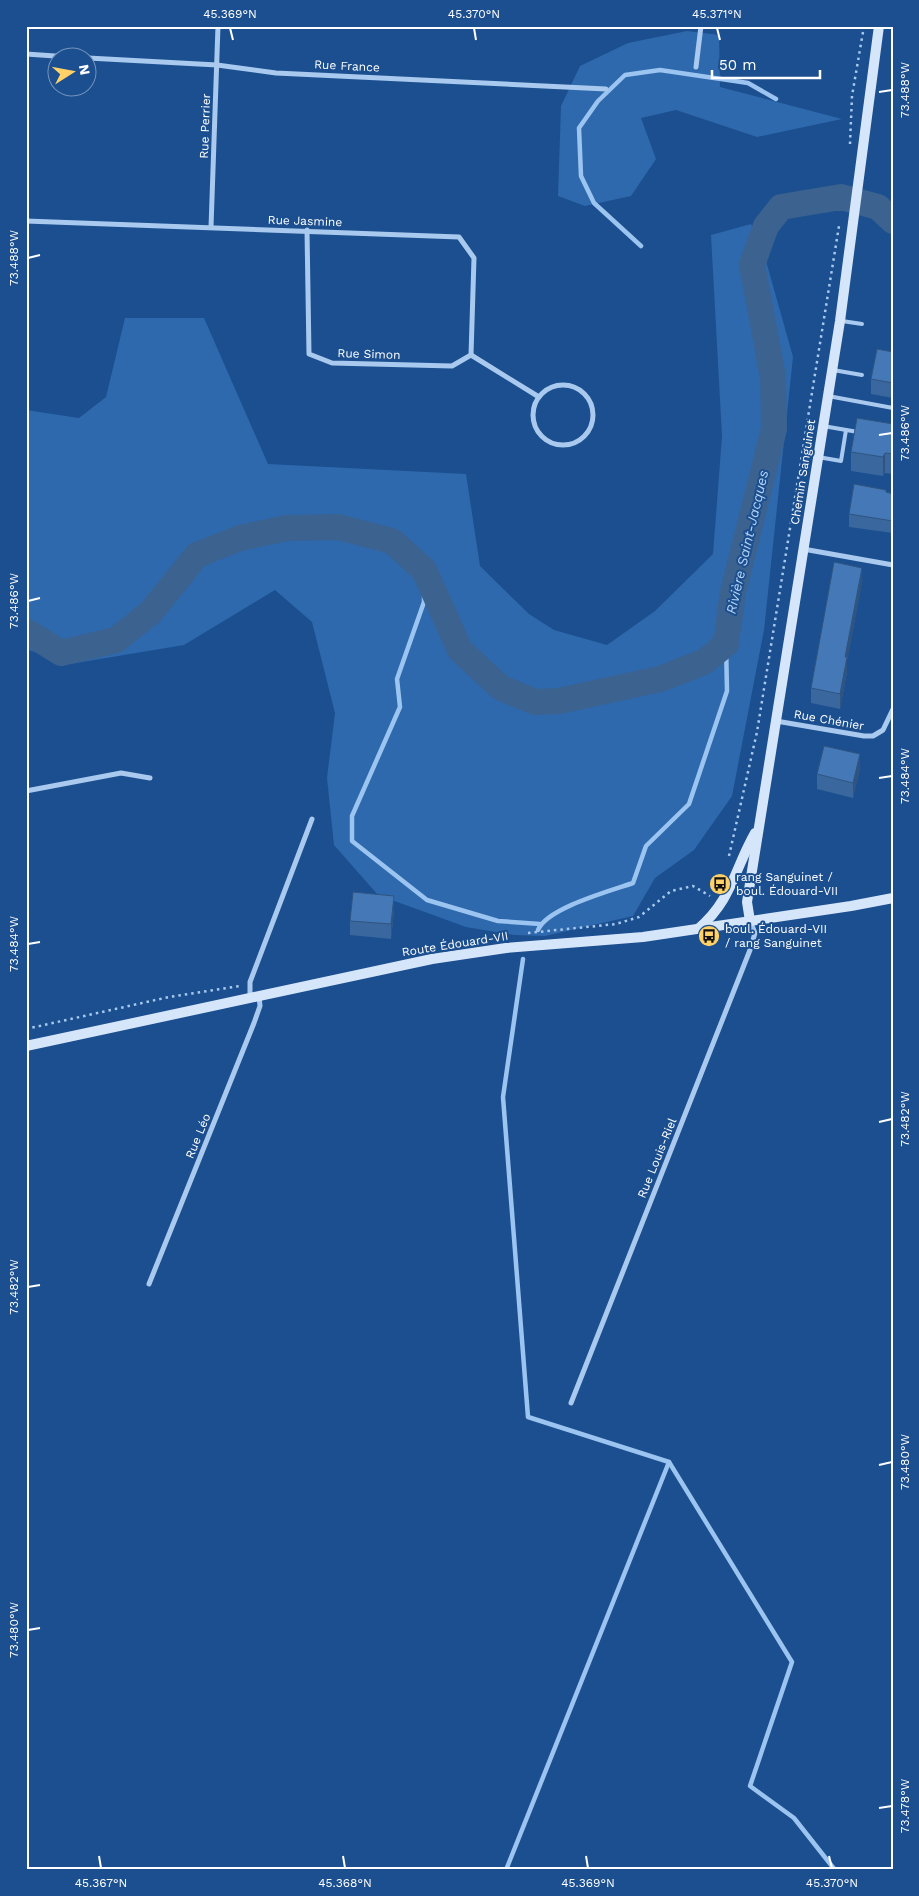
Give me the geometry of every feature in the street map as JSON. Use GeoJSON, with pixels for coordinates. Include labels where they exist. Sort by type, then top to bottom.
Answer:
{"type":"FeatureCollection","features":[{"type":"Feature","properties":{"kind":"street","name":"Rue Perrier"},"geometry":{"type":"LineString","coordinates":[[211,227],[218,26]]}},
{"type":"Feature","properties":{"kind":"street"},"geometry":{"type":"LineString","coordinates":[[696,67],[701,26]]}},
{"type":"Feature","properties":{"kind":"street","name":"Chemin Sanguinet"},"geometry":{"type":"LineString","coordinates":[[750,921],[747,902],[840,321],[879,26]]}},
{"type":"Feature","properties":{"kind":"street"},"geometry":{"type":"LineString","coordinates":[[26,54],[48,56]]}},
{"type":"Feature","properties":{"kind":"street","name":"Rue France"},"geometry":{"type":"LineString","coordinates":[[98,59],[217,65],[276,73],[606,89]]}},
{"type":"Feature","properties":{"kind":"street","name":"Rue Jasmine"},"geometry":{"type":"LineString","coordinates":[[26,221],[459,237],[474,258],[471,355]]}},
{"type":"Feature","properties":{"kind":"street","name":"Rue Simon"},"geometry":{"type":"LineString","coordinates":[[307,230],[309,354],[332,363],[452,366],[471,355]]}},
{"type":"Feature","properties":{"kind":"street"},"geometry":{"type":"LineString","coordinates":[[471,355],[539,397]]}},
{"type":"Feature","properties":{"kind":"street"},"geometry":{"type":"LineString","coordinates":[[565,385],[583,392],[593,409],[594,419],[585,437],[568,446],[557,445],[540,435],[533,416],[539,397],[546,390],[565,385]]}},
{"type":"Feature","properties":{"kind":"street"},"geometry":{"type":"LineString","coordinates":[[803,549],[893,565]]}},
{"type":"Feature","properties":{"kind":"street","name":"Rue Chénier"},"geometry":{"type":"LineString","coordinates":[[776,721],[868,737],[884,730],[893,709]]}},
{"type":"Feature","properties":{"kind":"street"},"geometry":{"type":"LineString","coordinates":[[26,791],[121,773],[150,778]]}},
{"type":"Feature","properties":{"kind":"street","name":"Rue Léo"},"geometry":{"type":"LineString","coordinates":[[149,1284],[256,1018],[260,1006],[254,996],[250,982],[312,819]]}},
{"type":"Feature","properties":{"kind":"street"},"geometry":{"type":"LineString","coordinates":[[698,929],[721,906],[744,853],[758,828]]}},
{"type":"Feature","properties":{"kind":"street","name":"Route Édouard-VII"},"geometry":{"type":"LineString","coordinates":[[26,1046],[254,996],[466,954],[604,941],[698,929],[893,898]]}},
{"type":"Feature","properties":{"kind":"street","name":"Rue Louis-Riel"},"geometry":{"type":"LineString","coordinates":[[570,1403],[750,950],[755,933],[750,921]]}},
{"type":"Feature","properties":{"kind":"lane"},"geometry":{"type":"LineString","coordinates":[[840,321],[862,324]]}},
{"type":"Feature","properties":{"kind":"lane"},"geometry":{"type":"LineString","coordinates":[[832,370],[862,375]]}},
{"type":"Feature","properties":{"kind":"lane"},"geometry":{"type":"LineString","coordinates":[[828,396],[893,408]]}},
{"type":"Feature","properties":{"kind":"lane"},"geometry":{"type":"LineString","coordinates":[[823,426],[865,433]]}},
{"type":"Feature","properties":{"kind":"lane"},"geometry":{"type":"LineString","coordinates":[[818,457],[841,461],[846,430]]}},
{"type":"Feature","properties":{"kind":"path"},"geometry":{"type":"LineString","coordinates":[[849,148],[852,96],[864,26]]}},
{"type":"Feature","properties":{"kind":"path","name":"Chemin Sanguinet"},"geometry":{"type":"LineString","coordinates":[[728,862],[757,732],[840,222]]}},
{"type":"Feature","properties":{"kind":"path"},"geometry":{"type":"LineString","coordinates":[[713,902],[710,896],[714,892]]}},
{"type":"Feature","properties":{"kind":"path"},"geometry":{"type":"LineString","coordinates":[[26,1029],[169,997],[240,986]]}},
{"type":"Feature","properties":{"kind":"shaded area"},"geometry":{"type":"Polygon","coordinates":[[[687,31],[719,35],[720,87],[842,119],[757,137],[676,110],[641,118],[656,159],[631,196],[585,206],[558,196],[561,106],[580,66],[628,43],[687,31]]]}},
{"type":"Feature","properties":{"kind":"shaded area"},"geometry":{"type":"Polygon","coordinates":[[[751,224],[761,243],[793,357],[764,630],[732,796],[694,850],[655,878],[633,916],[545,936],[514,935],[466,927],[378,895],[334,845],[327,778],[335,713],[312,622],[275,590],[184,645],[70,664],[26,649],[26,410],[79,418],[106,397],[125,318],[204,318],[268,464],[466,474],[480,566],[529,614],[554,630],[607,645],[655,611],[713,554],[722,436],[711,235],[751,224]]]}},
{"type":"Feature","properties":{"kind":"building"},"geometry":{"type":"Polygon","coordinates":[[[877,349],[893,352],[893,383],[871,379],[877,349]]]}},
{"type":"Feature","properties":{"kind":"building"},"geometry":{"type":"Polygon","coordinates":[[[857,418],[893,424],[893,454],[885,453],[883,457],[851,452],[857,418]]]}},
{"type":"Feature","properties":{"kind":"building"},"geometry":{"type":"Polygon","coordinates":[[[854,484],[886,490],[886,492],[893,494],[893,521],[849,514],[854,484]]]}},
{"type":"Feature","properties":{"kind":"building"},"geometry":{"type":"Polygon","coordinates":[[[834,562],[862,568],[840,694],[811,688],[834,562]]]}},
{"type":"Feature","properties":{"kind":"building"},"geometry":{"type":"Polygon","coordinates":[[[824,746],[860,754],[853,783],[817,774],[824,746]]]}},
{"type":"Feature","properties":{"kind":"building"},"geometry":{"type":"Polygon","coordinates":[[[353,892],[394,896],[391,924],[350,921],[353,892]]]}},
{"type":"Feature","properties":{"kind":"waterway"},"geometry":{"type":"LineString","coordinates":[[641,246],[594,203],[581,176],[579,128],[598,101],[625,75],[660,70],[748,83],[776,99]]}},
{"type":"Feature","properties":{"kind":"waterway","name":"Rivière Saint-Jacques"},"geometry":{"type":"LineString","coordinates":[[26,631],[61,653],[116,640],[150,613],[197,555],[240,538],[287,528],[338,527],[392,541],[424,570],[460,650],[501,688],[535,702],[559,701],[660,679],[704,662],[726,644],[733,592],[774,429],[773,377],[752,265],[766,226],[781,207],[841,197],[878,207],[893,221]]}},
{"type":"Feature","properties":{"kind":"waterway"},"geometry":{"type":"LineString","coordinates":[[424,570],[424,602],[397,679],[400,707],[352,816],[352,841],[427,900],[498,921],[540,924]]}},
{"type":"Feature","properties":{"kind":"waterway"},"geometry":{"type":"LineString","coordinates":[[538,930],[553,914],[580,901],[633,883],[646,846],[689,804],[727,691],[726,644]]}},
{"type":"Feature","properties":{"kind":"waterway"},"geometry":{"type":"LineString","coordinates":[[523,959],[503,1097],[528,1417],[669,1462],[792,1662],[750,1786],[794,1818],[835,1870]]}},
{"type":"Feature","properties":{"kind":"waterway"},"geometry":{"type":"LineString","coordinates":[[506,1870],[669,1462]]}},
{"type":"Feature","properties":{"kind":"place","name":"rang Sanguinet / boul. Édouard-VII"},"geometry":{"type":"Point","coordinates":[720,884]}},
{"type":"Feature","properties":{"kind":"place","name":"boul. Édouard-VII / rang Sanguinet"},"geometry":{"type":"Point","coordinates":[709,936]}}]}
